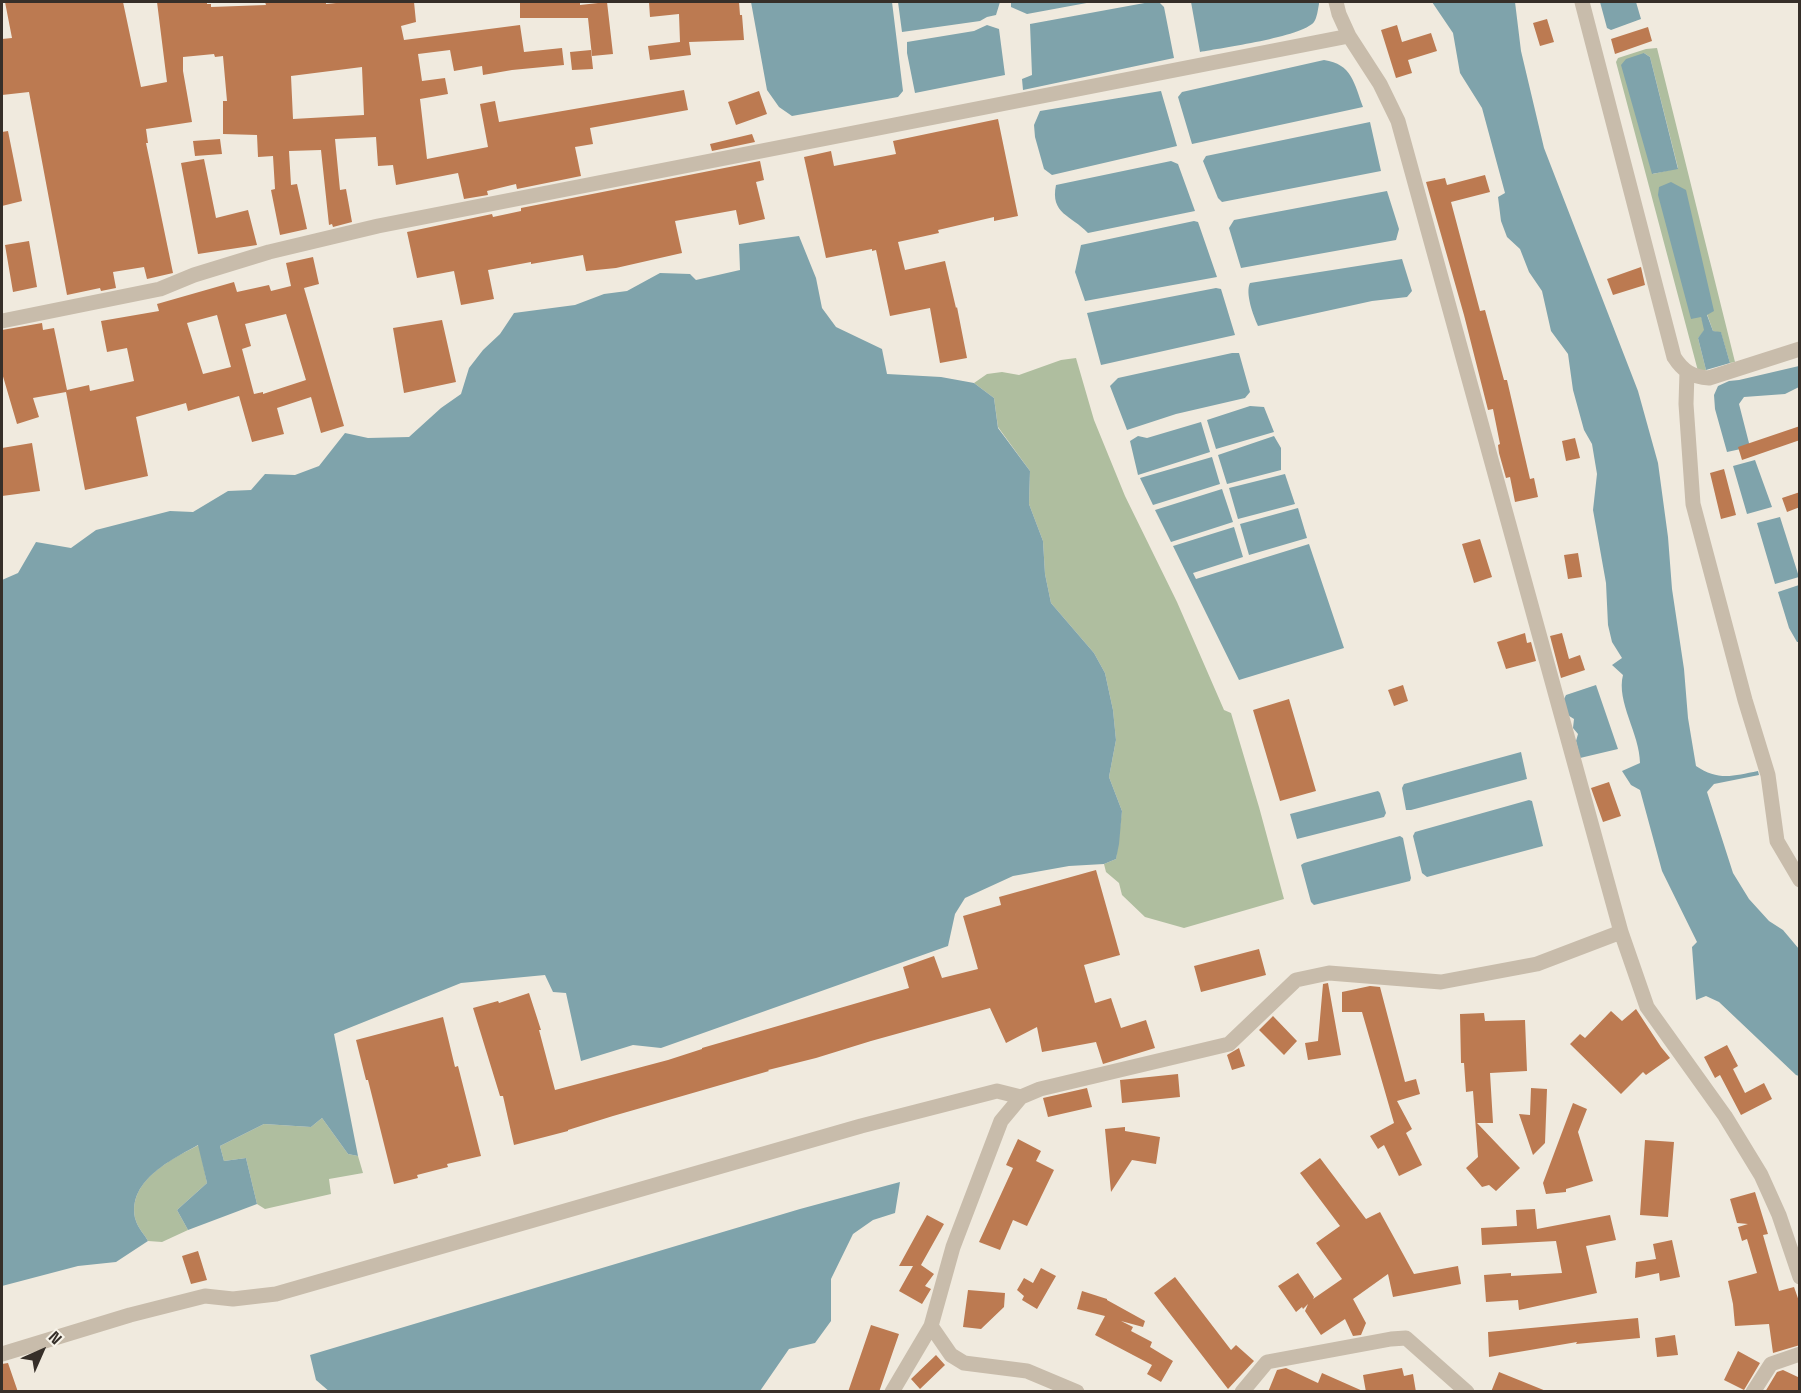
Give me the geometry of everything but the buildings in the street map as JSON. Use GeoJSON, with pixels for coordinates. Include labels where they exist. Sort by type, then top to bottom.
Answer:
{"type":"FeatureCollection","features":[{"type":"Feature","properties":{"kind":"street"},"geometry":{"type":"LineString","coordinates":[[1336,2],[1349,36],[1380,84],[1398,121],[1621,932],[1647,1007],[1725,1116],[1761,1175],[1779,1215],[1800,1277]]}},
{"type":"Feature","properties":{"kind":"street"},"geometry":{"type":"LineString","coordinates":[[1582,2],[1674,357],[1687,372],[1698,377],[1709,378],[1800,349]]}},
{"type":"Feature","properties":{"kind":"street"},"geometry":{"type":"LineString","coordinates":[[2,321],[160,289],[194,275],[269,252],[378,226],[1349,36]]}},
{"type":"Feature","properties":{"kind":"street"},"geometry":{"type":"LineString","coordinates":[[1687,372],[1686,404],[1693,504],[1745,700],[1768,775],[1777,841],[1800,880]]}},
{"type":"Feature","properties":{"kind":"street"},"geometry":{"type":"LineString","coordinates":[[892,1392],[932,1326],[953,1246],[1001,1121],[1022,1097],[1040,1089],[1229,1044],[1296,980],[1329,973],[1442,982],[1537,964],[1621,932]]}},
{"type":"Feature","properties":{"kind":"street"},"geometry":{"type":"LineString","coordinates":[[2,1354],[130,1315],[205,1296],[233,1299],[276,1294],[850,1129],[997,1091],[1022,1097]]}},
{"type":"Feature","properties":{"kind":"street"},"geometry":{"type":"LineString","coordinates":[[932,1326],[951,1355],[964,1363],[1027,1371],[1077,1392]]}},
{"type":"Feature","properties":{"kind":"street"},"geometry":{"type":"LineString","coordinates":[[1242,1392],[1267,1362],[1406,1338],[1467,1392]]}},
{"type":"Feature","properties":{"kind":"street"},"geometry":{"type":"LineString","coordinates":[[1753,1392],[1771,1364],[1800,1354]]}},
{"type":"Feature","properties":{"kind":"green space"},"geometry":{"type":"Polygon","coordinates":[[[1657,48],[1735,362],[1730,363],[1721,333],[1713,331],[1707,314],[1691,318],[1701,316],[1705,330],[1698,338],[1706,370],[1698,371],[1616,62],[1618,58],[1657,48]],[[1644,53],[1653,174],[1678,168],[1650,57],[1644,53]]]}},
{"type":"Feature","properties":{"kind":"green space"},"geometry":{"type":"Polygon","coordinates":[[[1076,358],[1094,420],[1125,496],[1177,602],[1224,710],[1231,713],[1284,899],[1184,928],[1145,917],[1122,895],[1119,883],[1106,872],[1104,864],[1116,859],[1122,811],[1109,777],[1116,740],[1113,710],[1105,673],[1094,653],[1051,603],[1045,574],[1043,541],[1029,504],[1030,471],[998,427],[994,398],[974,383],[987,374],[1002,372],[1019,375],[1061,360],[1076,358]]]}},
{"type":"Feature","properties":{"kind":"green space"},"geometry":{"type":"Polygon","coordinates":[[[322,1118],[348,1154],[358,1156],[363,1173],[329,1179],[331,1194],[265,1209],[257,1204],[246,1158],[224,1161],[220,1146],[264,1124],[311,1127],[322,1118]]]}},
{"type":"Feature","properties":{"kind":"green space"},"geometry":{"type":"Polygon","coordinates":[[[199,1145],[207,1183],[177,1210],[188,1230],[162,1242],[148,1241],[136,1221],[134,1207],[137,1195],[153,1174],[164,1165],[199,1145]]]}},
{"type":"Feature","properties":{"kind":"water"},"geometry":{"type":"Polygon","coordinates":[[[751,2],[892,2],[903,91],[898,97],[792,116],[779,107],[767,90],[751,2]]]}},
{"type":"Feature","properties":{"kind":"water"},"geometry":{"type":"Polygon","coordinates":[[[898,2],[1000,2],[996,15],[980,21],[902,32],[898,2]]]}},
{"type":"Feature","properties":{"kind":"water"},"geometry":{"type":"Polygon","coordinates":[[[1011,2],[1092,2],[1027,14],[1011,7],[1011,2]]]}},
{"type":"Feature","properties":{"kind":"water"},"geometry":{"type":"Polygon","coordinates":[[[1159,2],[1164,7],[1174,58],[1023,90],[1022,79],[1032,75],[1030,24],[1159,2]]]}},
{"type":"Feature","properties":{"kind":"water"},"geometry":{"type":"Polygon","coordinates":[[[1191,2],[1319,2],[1319,4],[1314,22],[1307,27],[1278,37],[1200,52],[1191,2]]]}},
{"type":"Feature","properties":{"kind":"water"},"geometry":{"type":"Polygon","coordinates":[[[1432,2],[1515,2],[1521,51],[1544,148],[1638,391],[1658,463],[1688,718],[1696,766],[1711,774],[1726,776],[1758,771],[1759,775],[1714,784],[1707,792],[1733,873],[1749,899],[1769,921],[1783,930],[1799,949],[1799,1076],[1719,1002],[1706,996],[1696,1000],[1692,947],[1697,942],[1662,871],[1640,790],[1631,785],[1622,771],[1640,763],[1639,752],[1625,707],[1623,675],[1612,665],[1622,658],[1612,642],[1608,625],[1606,583],[1593,510],[1597,474],[1592,444],[1584,430],[1573,390],[1568,354],[1551,331],[1542,291],[1529,272],[1520,249],[1507,237],[1501,221],[1498,197],[1505,193],[1482,108],[1460,73],[1453,33],[1432,2]]]}},
{"type":"Feature","properties":{"kind":"water"},"geometry":{"type":"Polygon","coordinates":[[[1600,2],[1636,2],[1641,19],[1611,30],[1607,28],[1600,2]]]}},
{"type":"Feature","properties":{"kind":"water"},"geometry":{"type":"Polygon","coordinates":[[[987,25],[999,29],[1005,75],[915,93],[907,42],[974,31],[987,25]]]}},
{"type":"Feature","properties":{"kind":"water"},"geometry":{"type":"Polygon","coordinates":[[[1644,53],[1650,57],[1678,169],[1652,174],[1621,65],[1626,59],[1644,53]]]}},
{"type":"Feature","properties":{"kind":"water"},"geometry":{"type":"Polygon","coordinates":[[[1324,60],[1341,66],[1351,76],[1363,107],[1192,144],[1178,97],[1182,92],[1324,60]]]}},
{"type":"Feature","properties":{"kind":"water"},"geometry":{"type":"Polygon","coordinates":[[[1161,91],[1177,146],[1052,175],[1044,169],[1034,125],[1040,111],[1161,91]]]}},
{"type":"Feature","properties":{"kind":"water"},"geometry":{"type":"Polygon","coordinates":[[[1370,122],[1381,171],[1222,202],[1218,198],[1203,161],[1206,156],[1370,122]]]}},
{"type":"Feature","properties":{"kind":"water"},"geometry":{"type":"Polygon","coordinates":[[[1171,161],[1178,164],[1195,211],[1088,233],[1063,213],[1056,202],[1056,185],[1171,161]]]}},
{"type":"Feature","properties":{"kind":"water"},"geometry":{"type":"Polygon","coordinates":[[[1671,182],[1686,190],[1714,311],[1707,315],[1713,331],[1721,332],[1730,363],[1706,370],[1698,338],[1704,330],[1701,317],[1691,319],[1658,195],[1659,187],[1671,182]]]}},
{"type":"Feature","properties":{"kind":"water"},"geometry":{"type":"Polygon","coordinates":[[[1387,191],[1399,229],[1396,240],[1241,268],[1229,228],[1234,220],[1387,191]]]}},
{"type":"Feature","properties":{"kind":"water"},"geometry":{"type":"Polygon","coordinates":[[[1198,222],[1217,277],[1085,301],[1075,272],[1081,245],[1198,222]]]}},
{"type":"Feature","properties":{"kind":"water"},"geometry":{"type":"Polygon","coordinates":[[[799,236],[816,278],[822,308],[836,327],[882,349],[887,374],[941,377],[974,383],[994,398],[998,428],[1030,471],[1029,504],[1043,541],[1045,574],[1051,603],[1094,653],[1105,673],[1113,710],[1116,740],[1109,777],[1122,811],[1116,859],[1104,864],[1069,866],[1013,876],[965,898],[955,914],[948,946],[661,1048],[633,1045],[581,1061],[566,993],[553,992],[545,975],[461,983],[334,1034],[358,1156],[348,1154],[322,1118],[311,1127],[264,1124],[220,1146],[224,1161],[246,1158],[257,1204],[188,1230],[177,1210],[207,1183],[198,1145],[153,1174],[137,1195],[134,1207],[136,1221],[148,1241],[116,1262],[78,1266],[2,1286],[2,580],[18,573],[36,542],[71,548],[96,530],[170,511],[193,512],[228,491],[251,490],[265,474],[295,475],[319,466],[345,433],[368,438],[409,437],[441,408],[461,394],[469,368],[500,334],[514,313],[575,305],[604,294],[627,291],[660,273],[690,274],[696,280],[740,270],[739,244],[799,236]]]}},
{"type":"Feature","properties":{"kind":"water"},"geometry":{"type":"Polygon","coordinates":[[[1402,259],[1412,291],[1407,297],[1372,301],[1258,326],[1249,298],[1250,283],[1402,259]]]}},
{"type":"Feature","properties":{"kind":"water"},"geometry":{"type":"Polygon","coordinates":[[[1216,288],[1221,289],[1235,335],[1101,365],[1087,313],[1216,288]]]}},
{"type":"Feature","properties":{"kind":"water"},"geometry":{"type":"Polygon","coordinates":[[[1239,353],[1250,392],[1245,398],[1176,414],[1127,430],[1110,386],[1118,378],[1239,353]]]}},
{"type":"Feature","properties":{"kind":"water"},"geometry":{"type":"Polygon","coordinates":[[[1799,366],[1799,387],[1785,394],[1744,397],[1739,404],[1750,447],[1727,452],[1715,409],[1714,395],[1718,386],[1729,381],[1799,366]]]}},
{"type":"Feature","properties":{"kind":"water"},"geometry":{"type":"Polygon","coordinates":[[[1250,406],[1264,407],[1274,432],[1216,449],[1207,420],[1250,406]]]}},
{"type":"Feature","properties":{"kind":"water"},"geometry":{"type":"Polygon","coordinates":[[[1201,422],[1210,452],[1138,475],[1130,441],[1138,436],[1147,438],[1201,422]]]}},
{"type":"Feature","properties":{"kind":"water"},"geometry":{"type":"Polygon","coordinates":[[[1274,436],[1281,448],[1281,470],[1227,484],[1218,455],[1274,436]]]}},
{"type":"Feature","properties":{"kind":"water"},"geometry":{"type":"Polygon","coordinates":[[[1212,457],[1220,484],[1153,505],[1140,478],[1212,457]]]}},
{"type":"Feature","properties":{"kind":"water"},"geometry":{"type":"Polygon","coordinates":[[[1755,460],[1772,507],[1747,514],[1733,466],[1755,460]]]}},
{"type":"Feature","properties":{"kind":"water"},"geometry":{"type":"Polygon","coordinates":[[[1285,474],[1295,504],[1238,519],[1229,488],[1285,474]]]}},
{"type":"Feature","properties":{"kind":"water"},"geometry":{"type":"Polygon","coordinates":[[[1222,489],[1233,522],[1171,542],[1155,510],[1222,489]]]}},
{"type":"Feature","properties":{"kind":"water"},"geometry":{"type":"Polygon","coordinates":[[[1298,508],[1307,538],[1249,555],[1240,524],[1298,508]]]}},
{"type":"Feature","properties":{"kind":"water"},"geometry":{"type":"Polygon","coordinates":[[[1780,517],[1799,577],[1775,584],[1757,523],[1780,517]]]}},
{"type":"Feature","properties":{"kind":"water"},"geometry":{"type":"Polygon","coordinates":[[[1234,527],[1243,557],[1193,573],[1196,579],[1309,544],[1344,648],[1239,680],[1173,546],[1234,527]]]}},
{"type":"Feature","properties":{"kind":"water"},"geometry":{"type":"Polygon","coordinates":[[[1799,585],[1800,642],[1797,642],[1789,628],[1778,592],[1799,585]]]}},
{"type":"Feature","properties":{"kind":"water"},"geometry":{"type":"Polygon","coordinates":[[[1596,685],[1618,749],[1580,758],[1576,741],[1578,734],[1573,728],[1574,719],[1566,714],[1563,701],[1566,695],[1596,685]]]}},
{"type":"Feature","properties":{"kind":"water"},"geometry":{"type":"Polygon","coordinates":[[[1521,752],[1527,779],[1406,810],[1402,788],[1404,784],[1521,752]]]}},
{"type":"Feature","properties":{"kind":"water"},"geometry":{"type":"Polygon","coordinates":[[[1378,791],[1386,813],[1384,817],[1297,839],[1290,814],[1378,791]]]}},
{"type":"Feature","properties":{"kind":"water"},"geometry":{"type":"Polygon","coordinates":[[[1532,801],[1543,846],[1427,877],[1422,873],[1413,836],[1415,832],[1532,801]]]}},
{"type":"Feature","properties":{"kind":"water"},"geometry":{"type":"Polygon","coordinates":[[[1400,836],[1403,838],[1410,881],[1314,905],[1311,902],[1301,865],[1400,836]]]}},
{"type":"Feature","properties":{"kind":"water"},"geometry":{"type":"Polygon","coordinates":[[[900,1182],[895,1213],[873,1220],[853,1234],[831,1279],[831,1321],[815,1343],[789,1349],[760,1391],[330,1392],[316,1380],[310,1355],[800,1209],[900,1182]]]}}]}
